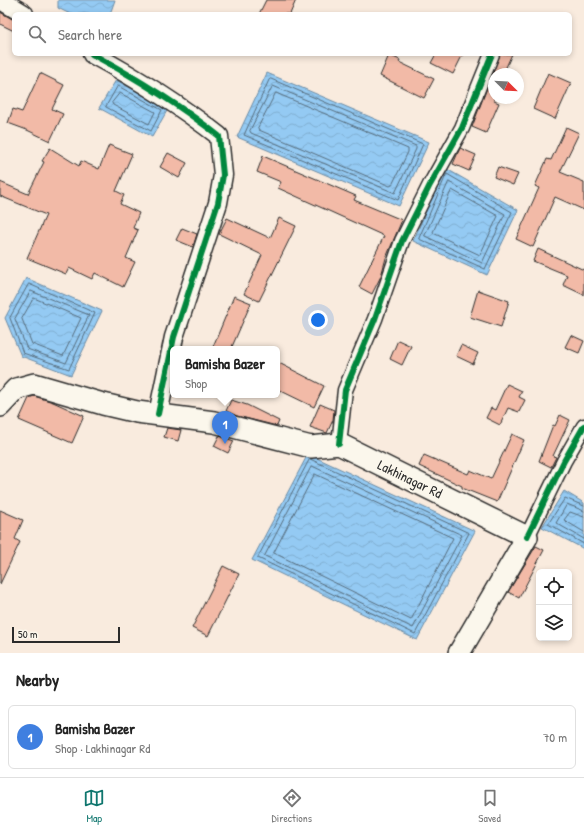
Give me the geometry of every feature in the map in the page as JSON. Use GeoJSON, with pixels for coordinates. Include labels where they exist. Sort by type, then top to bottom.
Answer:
{"type":"FeatureCollection","features":[{"type":"Feature","properties":{"kind":"main road"},"geometry":{"type":"LineString","coordinates":[[0,406],[16,389],[34,384],[103,404],[214,422],[311,446],[339,444]]}},
{"type":"Feature","properties":{"kind":"main road","name":"Lakhinagar Rd"},"geometry":{"type":"LineString","coordinates":[[339,444],[527,537]]}},
{"type":"Feature","properties":{"kind":"main road"},"geometry":{"type":"LineString","coordinates":[[459,653],[527,537]]}},
{"type":"Feature","properties":{"kind":"street"},"geometry":{"type":"LineString","coordinates":[[1,0],[21,12]]}},
{"type":"Feature","properties":{"kind":"street"},"geometry":{"type":"LineString","coordinates":[[96,56],[141,80],[180,106],[219,136],[223,175],[218,203],[172,346]]}},
{"type":"Feature","properties":{"kind":"street"},"geometry":{"type":"LineString","coordinates":[[339,444],[346,390],[375,319],[402,240],[430,185],[462,128],[491,56]]}},
{"type":"Feature","properties":{"kind":"street"},"geometry":{"type":"LineString","coordinates":[[158,414],[170,356]]}},
{"type":"Feature","properties":{"kind":"street"},"geometry":{"type":"LineString","coordinates":[[527,537],[564,461],[584,426]]}},
{"type":"Feature","properties":{"kind":"water"},"geometry":{"type":"Polygon","coordinates":[[[58,0],[115,0],[111,12],[66,12],[58,8],[58,0]]]}},
{"type":"Feature","properties":{"kind":"water"},"geometry":{"type":"Polygon","coordinates":[[[267,73],[429,142],[399,206],[237,137],[267,73]]]}},
{"type":"Feature","properties":{"kind":"water"},"geometry":{"type":"Polygon","coordinates":[[[116,80],[168,109],[152,137],[99,108],[116,80]]]}},
{"type":"Feature","properties":{"kind":"water"},"geometry":{"type":"Polygon","coordinates":[[[445,168],[518,210],[487,275],[413,241],[445,168]]]}},
{"type":"Feature","properties":{"kind":"water"},"geometry":{"type":"Polygon","coordinates":[[[26,278],[102,311],[71,375],[21,356],[5,318],[26,278]]]}},
{"type":"Feature","properties":{"kind":"water"},"geometry":{"type":"Polygon","coordinates":[[[308,454],[475,531],[417,640],[252,560],[308,454]]]}},
{"type":"Feature","properties":{"kind":"water"},"geometry":{"type":"Polygon","coordinates":[[[564,491],[584,503],[584,549],[542,527],[564,491]]]}},
{"type":"Feature","properties":{"kind":"building"},"geometry":{"type":"Polygon","coordinates":[[[266,0],[296,0],[291,12],[260,12],[266,0]]]}},
{"type":"Feature","properties":{"kind":"building"},"geometry":{"type":"Polygon","coordinates":[[[0,12],[12,19],[12,30],[0,24],[0,12]]]}},
{"type":"Feature","properties":{"kind":"building"},"geometry":{"type":"Polygon","coordinates":[[[389,56],[391,56],[400,60],[399,62],[434,79],[424,98],[380,76],[389,56]]]}},
{"type":"Feature","properties":{"kind":"building"},"geometry":{"type":"Polygon","coordinates":[[[435,56],[462,56],[453,74],[431,63],[435,56]]]}},
{"type":"Feature","properties":{"kind":"building"},"geometry":{"type":"Polygon","coordinates":[[[499,56],[511,56],[506,68],[495,68],[499,56]]]}},
{"type":"Feature","properties":{"kind":"building"},"geometry":{"type":"Polygon","coordinates":[[[40,73],[64,85],[52,109],[63,114],[50,141],[8,123],[13,109],[22,112],[40,73]]]}},
{"type":"Feature","properties":{"kind":"building"},"geometry":{"type":"Polygon","coordinates":[[[548,73],[571,83],[555,119],[533,109],[548,73]]]}},
{"type":"Feature","properties":{"kind":"building"},"geometry":{"type":"Polygon","coordinates":[[[488,85],[488,104],[499,104],[486,133],[472,127],[488,85]]]}},
{"type":"Feature","properties":{"kind":"building"},"geometry":{"type":"Polygon","coordinates":[[[566,127],[579,133],[560,172],[584,182],[584,210],[555,197],[533,247],[516,239],[539,188],[535,186],[547,159],[551,160],[566,127]]]}},
{"type":"Feature","properties":{"kind":"building"},"geometry":{"type":"Polygon","coordinates":[[[109,145],[132,154],[116,191],[124,195],[120,204],[139,213],[133,228],[138,230],[126,258],[135,262],[123,287],[95,273],[92,279],[69,268],[66,274],[27,258],[46,215],[0,196],[0,182],[28,194],[44,162],[42,161],[50,148],[79,166],[81,161],[99,169],[109,145]]]}},
{"type":"Feature","properties":{"kind":"building"},"geometry":{"type":"Polygon","coordinates":[[[460,148],[476,155],[469,171],[453,164],[460,148]]]}},
{"type":"Feature","properties":{"kind":"building"},"geometry":{"type":"Polygon","coordinates":[[[168,153],[187,163],[179,178],[160,167],[168,153]]]}},
{"type":"Feature","properties":{"kind":"building"},"geometry":{"type":"Polygon","coordinates":[[[263,156],[356,196],[354,200],[402,220],[386,258],[381,276],[372,294],[359,287],[384,236],[278,188],[281,182],[257,172],[263,156]]]}},
{"type":"Feature","properties":{"kind":"building"},"geometry":{"type":"Polygon","coordinates":[[[498,167],[518,174],[513,185],[494,177],[498,167]]]}},
{"type":"Feature","properties":{"kind":"building"},"geometry":{"type":"Polygon","coordinates":[[[227,218],[270,238],[279,218],[296,226],[259,301],[244,294],[262,255],[219,234],[227,218]]]}},
{"type":"Feature","properties":{"kind":"building"},"geometry":{"type":"Polygon","coordinates":[[[182,228],[197,234],[193,247],[176,240],[182,228]]]}},
{"type":"Feature","properties":{"kind":"building"},"geometry":{"type":"Polygon","coordinates":[[[538,249],[584,270],[584,295],[563,285],[567,275],[533,261],[538,249]]]}},
{"type":"Feature","properties":{"kind":"building"},"geometry":{"type":"Polygon","coordinates":[[[478,290],[509,301],[501,327],[470,317],[478,290]]]}},
{"type":"Feature","properties":{"kind":"building"},"geometry":{"type":"Polygon","coordinates":[[[234,296],[251,303],[232,346],[213,346],[234,296]]]}},
{"type":"Feature","properties":{"kind":"building"},"geometry":{"type":"Polygon","coordinates":[[[571,335],[584,341],[579,353],[565,347],[571,335]]]}},
{"type":"Feature","properties":{"kind":"building"},"geometry":{"type":"Polygon","coordinates":[[[398,340],[411,346],[402,365],[390,359],[398,340]]]}},
{"type":"Feature","properties":{"kind":"building"},"geometry":{"type":"Polygon","coordinates":[[[461,345],[478,353],[473,364],[456,356],[461,345]]]}},
{"type":"Feature","properties":{"kind":"building"},"geometry":{"type":"Polygon","coordinates":[[[280,364],[324,386],[314,407],[280,390],[280,364]]]}},
{"type":"Feature","properties":{"kind":"building"},"geometry":{"type":"Polygon","coordinates":[[[507,384],[522,391],[519,397],[525,400],[519,412],[508,408],[500,425],[486,418],[491,408],[495,410],[507,384]]]}},
{"type":"Feature","properties":{"kind":"building"},"geometry":{"type":"Polygon","coordinates":[[[34,396],[53,402],[84,416],[72,443],[19,420],[29,398],[34,396]]]}},
{"type":"Feature","properties":{"kind":"building"},"geometry":{"type":"Polygon","coordinates":[[[231,400],[247,405],[279,421],[277,426],[237,416],[226,411],[231,400]]]}},
{"type":"Feature","properties":{"kind":"building"},"geometry":{"type":"Polygon","coordinates":[[[320,404],[334,410],[333,420],[327,433],[310,427],[320,404]]]}},
{"type":"Feature","properties":{"kind":"building"},"geometry":{"type":"Polygon","coordinates":[[[560,415],[570,420],[553,456],[556,457],[551,467],[539,461],[553,425],[555,426],[560,415]]]}},
{"type":"Feature","properties":{"kind":"building"},"geometry":{"type":"Polygon","coordinates":[[[167,428],[181,430],[178,441],[164,437],[167,428]]]}},
{"type":"Feature","properties":{"kind":"building"},"geometry":{"type":"Polygon","coordinates":[[[512,434],[524,440],[497,502],[462,488],[462,486],[419,466],[424,455],[468,474],[470,470],[491,479],[512,434]]]}},
{"type":"Feature","properties":{"kind":"building"},"geometry":{"type":"Polygon","coordinates":[[[219,436],[234,441],[228,453],[214,446],[219,436]]]}},
{"type":"Feature","properties":{"kind":"building"},"geometry":{"type":"Polygon","coordinates":[[[0,510],[23,520],[15,539],[20,542],[0,584],[0,510]]]}},
{"type":"Feature","properties":{"kind":"building"},"geometry":{"type":"Polygon","coordinates":[[[536,546],[544,550],[519,598],[508,592],[536,546]]]}},
{"type":"Feature","properties":{"kind":"building"},"geometry":{"type":"Polygon","coordinates":[[[223,566],[239,574],[208,636],[192,628],[223,566]]]}},
{"type":"Feature","properties":{"kind":"cycle path"},"geometry":{"type":"LineString","coordinates":[[95,56],[157,92],[219,136],[223,175],[218,203],[172,346]]}},
{"type":"Feature","properties":{"kind":"cycle path"},"geometry":{"type":"LineString","coordinates":[[339,444],[345,390],[375,319],[402,241],[430,185],[462,128],[491,56]]}},
{"type":"Feature","properties":{"kind":"cycle path"},"geometry":{"type":"LineString","coordinates":[[158,414],[170,356]]}},
{"type":"Feature","properties":{"kind":"cycle path"},"geometry":{"type":"LineString","coordinates":[[527,537],[564,461],[584,426]]}},
{"type":"Feature","properties":{"kind":"place","name":"Bamisha Bazer"},"geometry":{"type":"Point","coordinates":[225,444]}}]}
